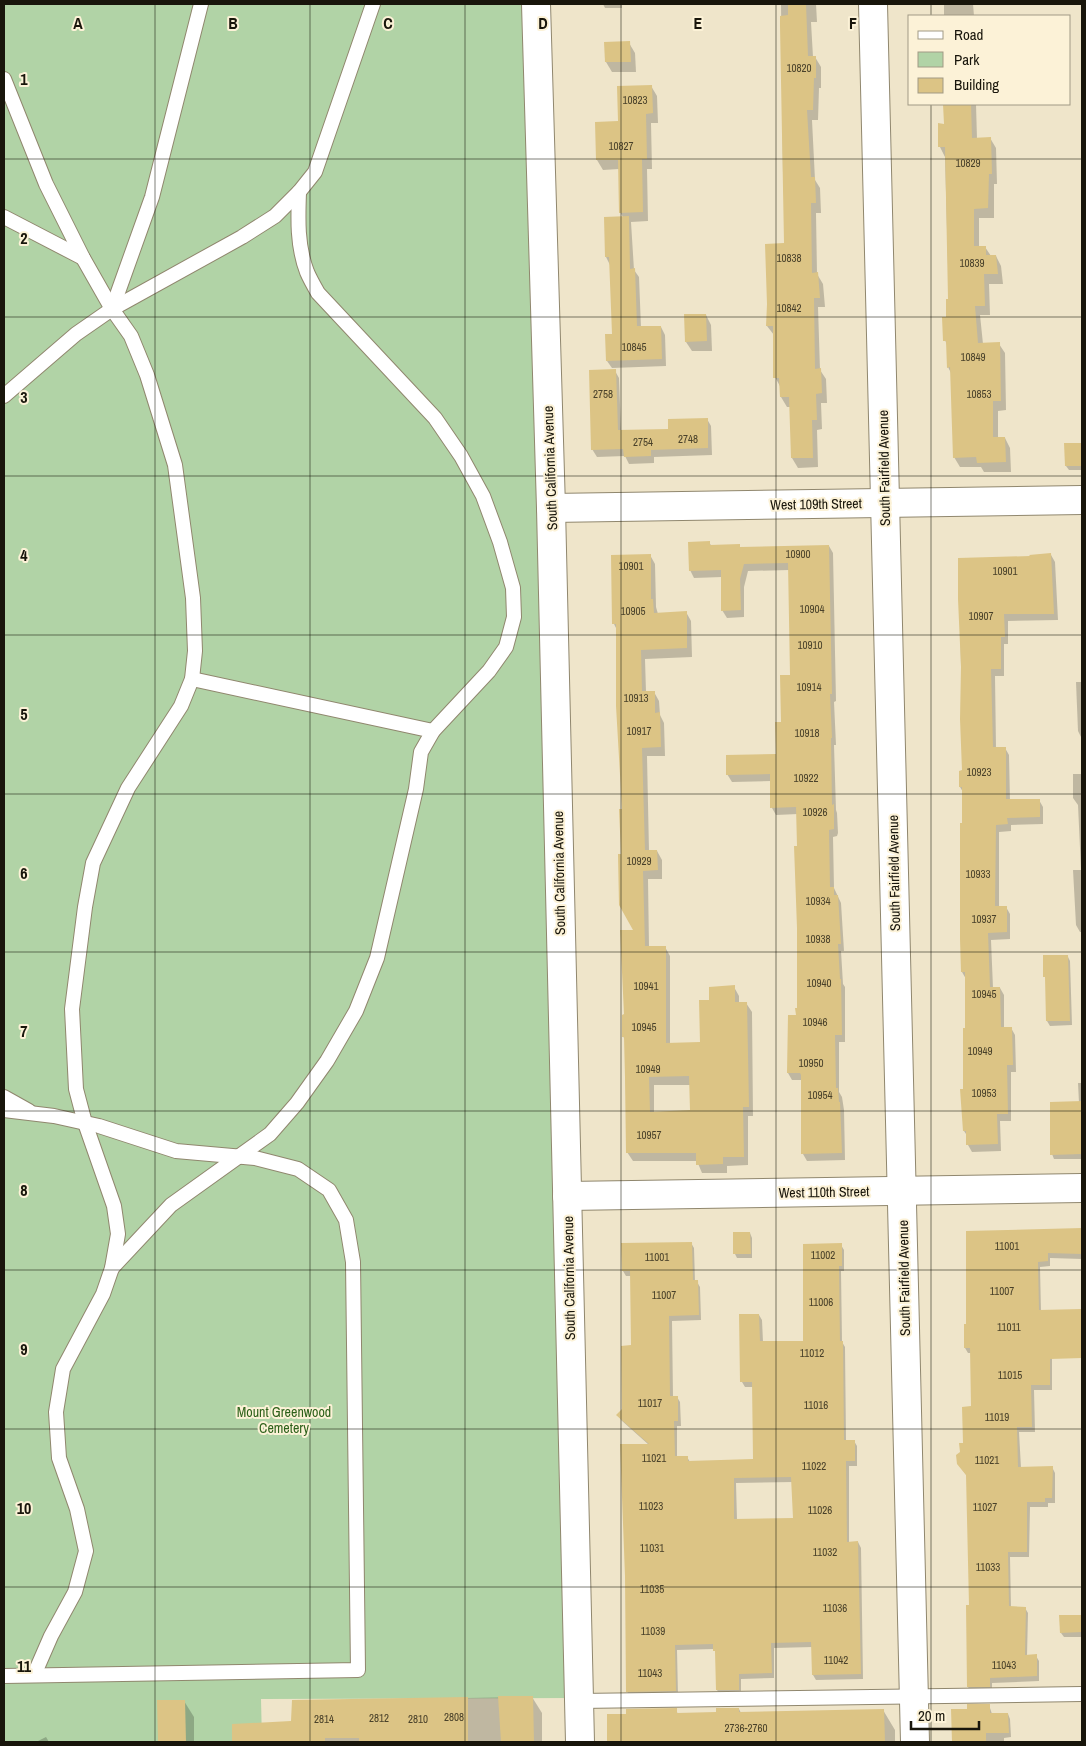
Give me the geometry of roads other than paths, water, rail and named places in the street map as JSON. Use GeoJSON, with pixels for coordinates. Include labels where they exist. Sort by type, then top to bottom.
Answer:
{"type":"FeatureCollection","features":[{"type":"Feature","properties":{"kind":"street","name":"South California Avenue"},"geometry":{"type":"LineString","coordinates":[[536,4],[551,508],[580,1742]]}},
{"type":"Feature","properties":{"kind":"street","name":"South Fairfield Avenue"},"geometry":{"type":"LineString","coordinates":[[873,4],[915,1742]]}},
{"type":"Feature","properties":{"kind":"street","name":"West 109th Street"},"geometry":{"type":"LineString","coordinates":[[551,508],[1082,500]]}},
{"type":"Feature","properties":{"kind":"street","name":"West 110th Street"},"geometry":{"type":"LineString","coordinates":[[566,1196],[1082,1188]]}},
{"type":"Feature","properties":{"kind":"lane"},"geometry":{"type":"LineString","coordinates":[[112,309],[152,197],[201,4]]}},
{"type":"Feature","properties":{"kind":"lane"},"geometry":{"type":"LineString","coordinates":[[4,396],[76,334],[112,309],[242,237],[275,216],[299,192],[315,172],[373,4]]}},
{"type":"Feature","properties":{"kind":"lane"},"geometry":{"type":"LineString","coordinates":[[4,79],[46,184],[83,258],[112,309],[131,336],[147,375],[175,465],[193,598],[195,651],[192,679],[181,706],[128,788],[93,863],[77,958],[72,1009],[76,1089],[85,1123],[114,1206],[118,1234],[112,1268],[103,1294],[63,1368],[56,1412],[59,1458],[77,1509],[86,1551],[75,1592],[51,1636],[34,1675]]}},
{"type":"Feature","properties":{"kind":"lane"},"geometry":{"type":"LineString","coordinates":[[112,1268],[171,1205],[270,1134],[297,1103],[327,1060],[356,1011],[377,958],[416,789],[421,752],[433,731],[489,671],[506,647],[514,617],[513,588],[500,542],[483,496],[461,456],[435,418],[318,293],[307,272],[300,245],[298,220],[299,192]]}},
{"type":"Feature","properties":{"kind":"lane"},"geometry":{"type":"LineString","coordinates":[[4,216],[83,258]]}},
{"type":"Feature","properties":{"kind":"lane"},"geometry":{"type":"LineString","coordinates":[[192,679],[433,731]]}},
{"type":"Feature","properties":{"kind":"lane"},"geometry":{"type":"LineString","coordinates":[[4,1097],[34,1114]]}},
{"type":"Feature","properties":{"kind":"lane"},"geometry":{"type":"LineString","coordinates":[[4,1110],[85,1123],[176,1151],[255,1158],[298,1169],[329,1190],[346,1220],[354,1262],[358,1670],[4,1676]]}},
{"type":"Feature","properties":{"kind":"lane"},"geometry":{"type":"LineString","coordinates":[[579,1702],[1082,1694]]}},
{"type":"Feature","properties":{"kind":"park label","name":"Mount Greenwood Cemetery"},"geometry":{"type":"Point","coordinates":[284,1420]}}]}
